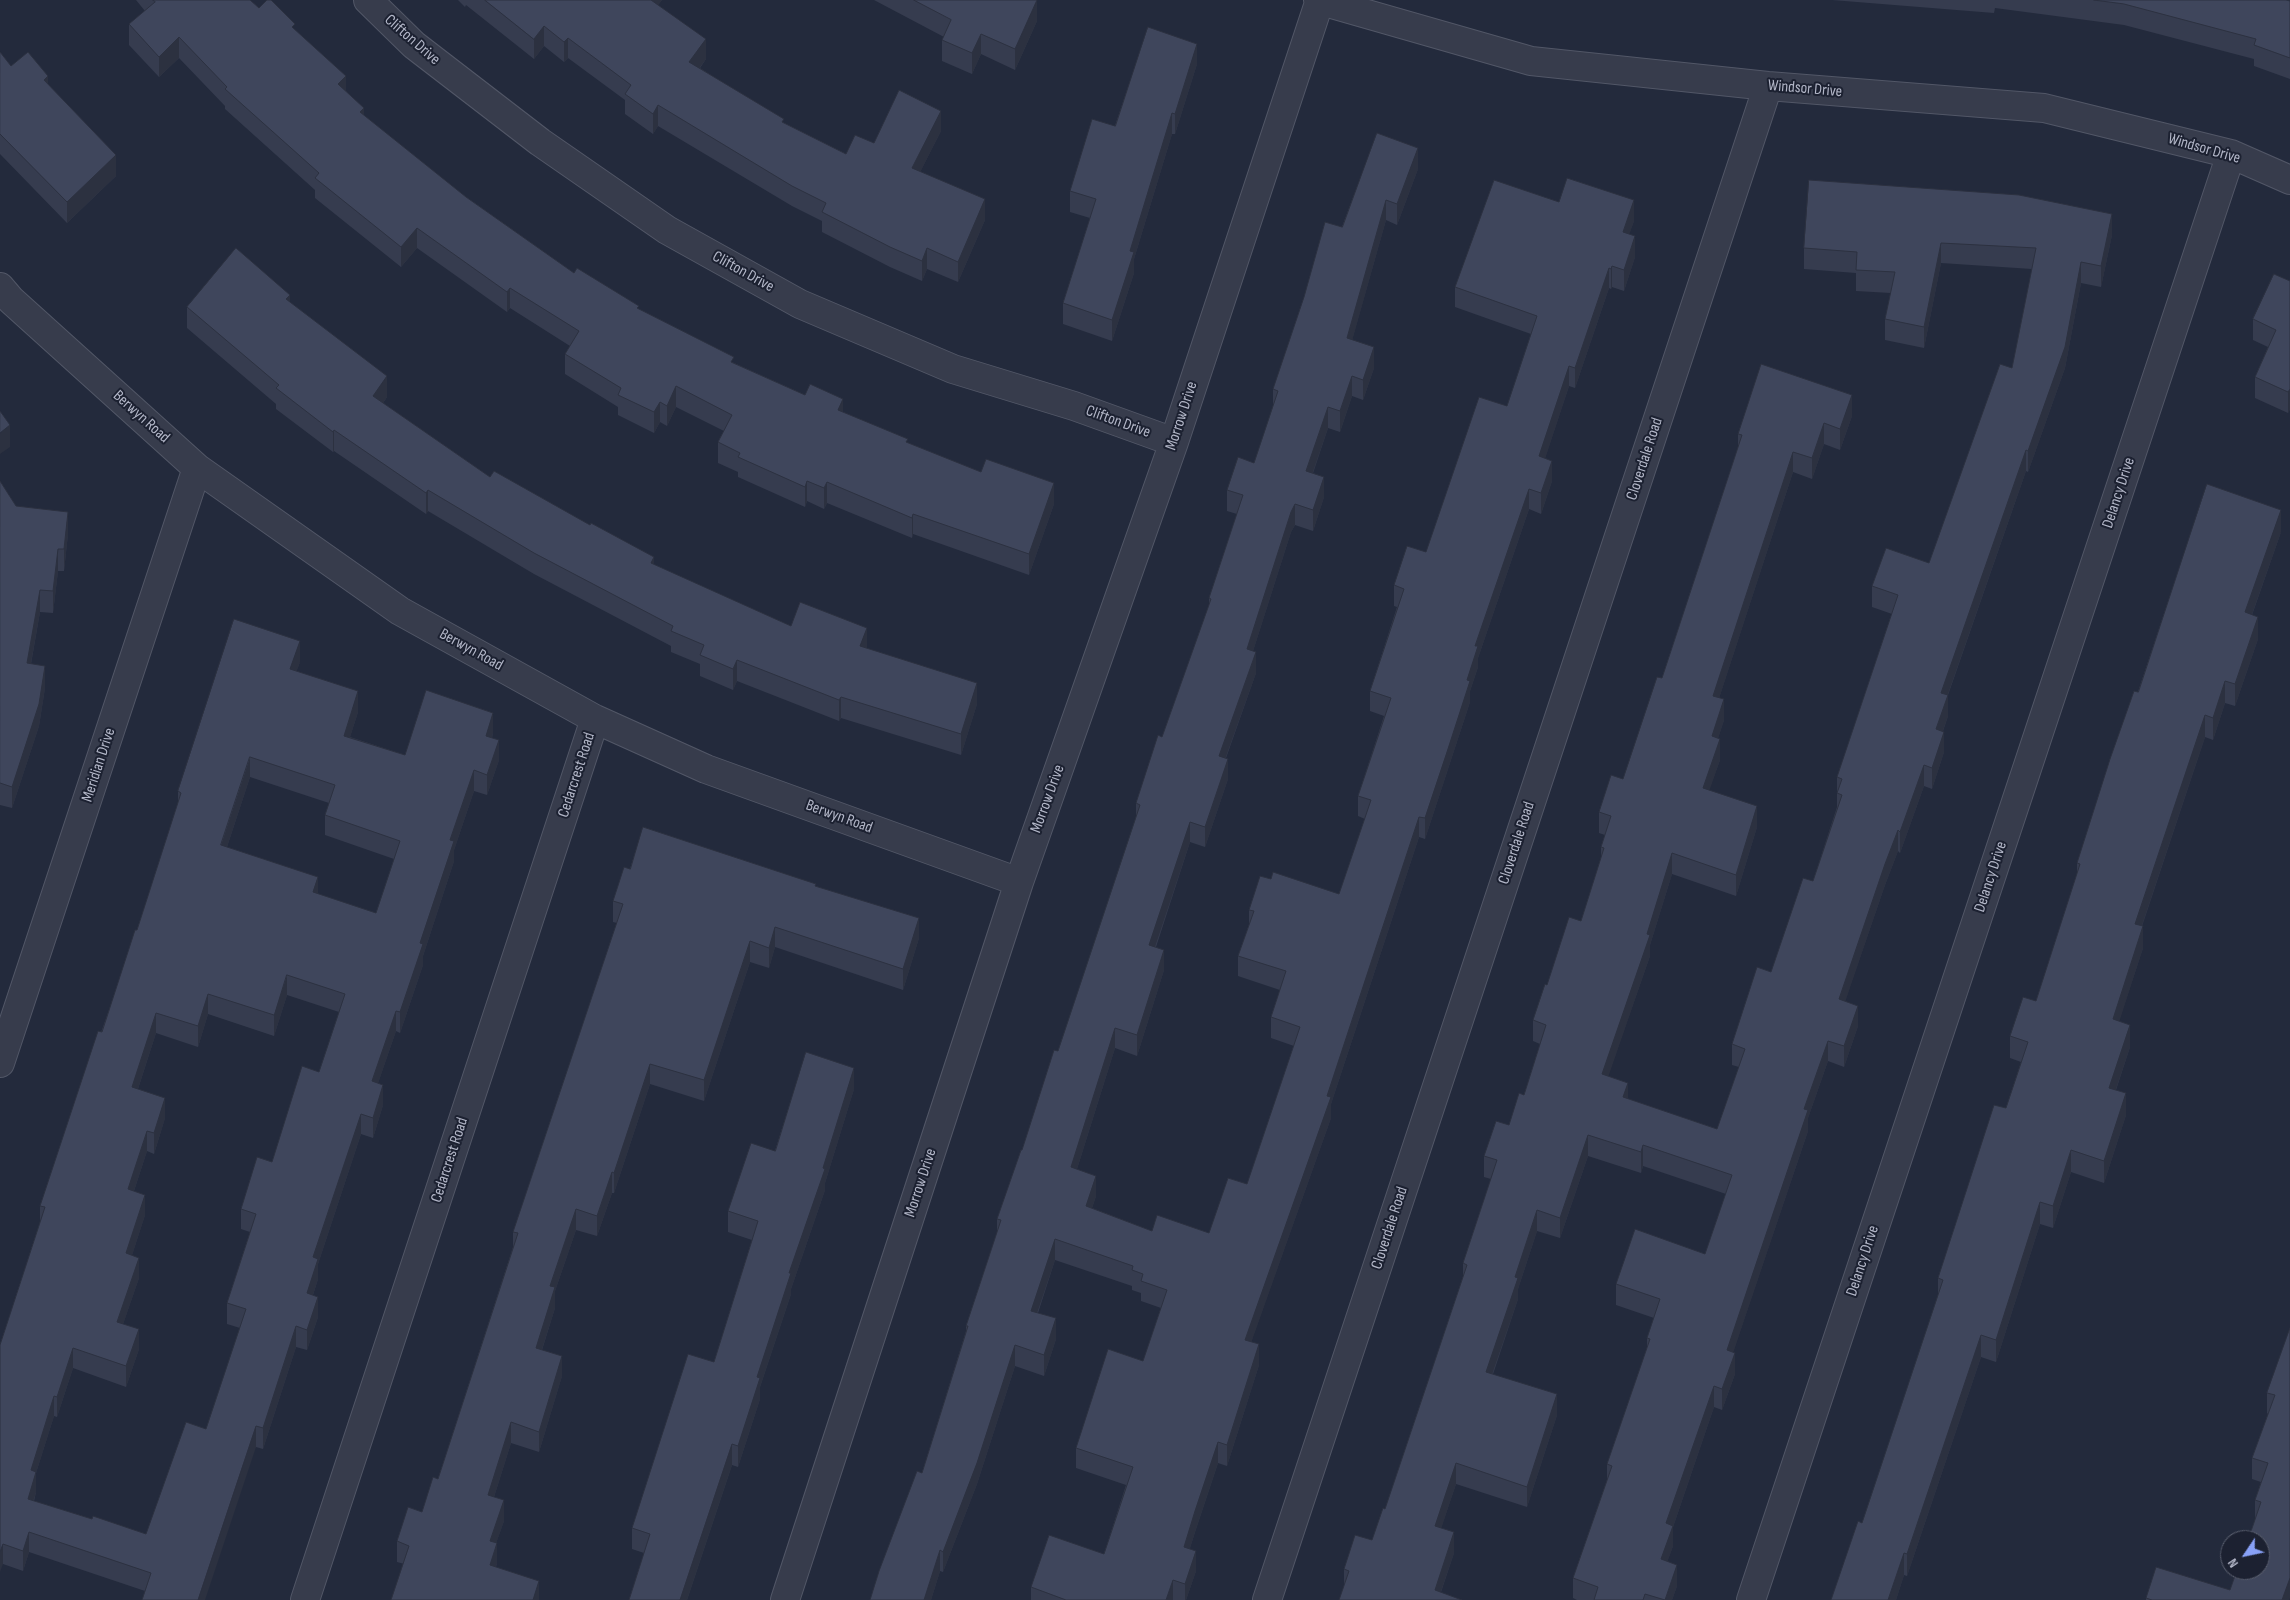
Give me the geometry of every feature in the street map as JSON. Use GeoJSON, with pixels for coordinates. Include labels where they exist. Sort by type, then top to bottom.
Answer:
{"type":"FeatureCollection","features":[{"type":"Feature","properties":{"kind":"street","name":"Clifton Drive"},"geometry":{"type":"LineString","coordinates":[[368,0],[414,45],[540,142],[667,230],[800,304],[953,369],[1074,406],[1174,442]]}},
{"type":"Feature","properties":{"kind":"street","name":"Morrow Drive"},"geometry":{"type":"LineString","coordinates":[[785,1600],[1019,882],[1174,442],[1319,0]]}},
{"type":"Feature","properties":{"kind":"street","name":"Windsor Drive"},"geometry":{"type":"LineString","coordinates":[[1319,0],[1531,61],[1768,86],[2044,108],[2232,154],[2290,180]]}},
{"type":"Feature","properties":{"kind":"street","name":"Cloverdale Road"},"geometry":{"type":"LineString","coordinates":[[1267,1600],[1768,86]]}},
{"type":"Feature","properties":{"kind":"street","name":"Delancy Drive"},"geometry":{"type":"LineString","coordinates":[[1751,1600],[2232,154]]}},
{"type":"Feature","properties":{"kind":"street","name":"Berwyn Road"},"geometry":{"type":"LineString","coordinates":[[0,288],[198,468],[400,611],[596,720],[706,769],[1019,882]]}},
{"type":"Feature","properties":{"kind":"street","name":"Meridian Drive"},"geometry":{"type":"LineString","coordinates":[[0,1063],[198,468]]}},
{"type":"Feature","properties":{"kind":"street","name":"Cedarcrest Road"},"geometry":{"type":"LineString","coordinates":[[305,1600],[596,720]]}},
{"type":"Feature","properties":{"kind":"building"},"geometry":{"type":"Polygon","coordinates":[[[153,0],[250,0],[259,8],[267,0],[271,0],[295,24],[292,27],[346,76],[338,84],[364,108],[360,112],[466,197],[574,273],[577,268],[639,306],[637,308],[734,357],[731,362],[805,395],[810,384],[843,399],[838,410],[908,439],[906,442],[981,472],[986,459],[1054,483],[1029,554],[913,514],[912,518],[827,482],[824,488],[807,481],[805,487],[738,457],[740,453],[718,442],[732,415],[676,386],[667,406],[660,402],[654,412],[618,395],[621,388],[565,354],[579,331],[510,288],[507,292],[417,228],[401,247],[315,178],[319,173],[225,89],[227,87],[179,37],[159,57],[129,24],[155,2],[153,0]]]}},
{"type":"Feature","properties":{"kind":"building"},"geometry":{"type":"Polygon","coordinates":[[[485,0],[651,0],[706,39],[689,62],[784,119],[782,122],[846,154],[855,135],[874,143],[899,90],[941,111],[912,168],[985,199],[958,262],[927,248],[922,261],[890,247],[822,212],[826,203],[792,186],[658,105],[653,114],[625,94],[631,85],[568,38],[564,42],[544,26],[534,39],[485,0]]]}},
{"type":"Feature","properties":{"kind":"building"},"geometry":{"type":"Polygon","coordinates":[[[914,0],[1037,0],[1015,49],[981,34],[972,53],[942,40],[951,20],[914,0]]]}},
{"type":"Feature","properties":{"kind":"building"},"geometry":{"type":"Polygon","coordinates":[[[2094,0],[2290,1],[2290,58],[2254,45],[2256,39],[2124,4],[2094,0]]]}},
{"type":"Feature","properties":{"kind":"building"},"geometry":{"type":"Polygon","coordinates":[[[1148,27],[1197,44],[1175,114],[1172,113],[1130,251],[1134,252],[1112,320],[1063,303],[1096,199],[1070,191],[1092,119],[1115,126],[1148,27]]]}},
{"type":"Feature","properties":{"kind":"building"},"geometry":{"type":"Polygon","coordinates":[[[0,52],[11,66],[28,52],[48,76],[44,80],[116,155],[67,202],[0,134],[0,52]]]}},
{"type":"Feature","properties":{"kind":"building"},"geometry":{"type":"Polygon","coordinates":[[[1377,133],[1418,148],[1397,204],[1386,200],[1347,338],[1374,347],[1363,380],[1352,376],[1340,411],[1328,407],[1306,471],[1324,477],[1313,510],[1295,504],[1291,512],[1247,649],[1256,652],[1219,756],[1228,759],[1205,827],[1190,822],[1149,945],[1164,950],[1137,1035],[1115,1028],[1071,1167],[1096,1176],[1086,1206],[1152,1231],[1157,1215],[1209,1233],[1228,1178],[1247,1184],[1300,1027],[1271,1017],[1286,971],[1238,956],[1254,911],[1249,910],[1260,876],[1271,879],[1273,872],[1339,894],[1371,800],[1358,796],[1391,698],[1370,691],[1404,589],[1394,585],[1407,546],[1426,552],[1479,397],[1507,406],[1537,316],[1455,287],[1494,180],[1559,202],[1567,178],[1634,200],[1623,232],[1635,236],[1624,270],[1612,266],[1611,269],[1609,268],[1575,368],[1569,366],[1539,456],[1552,461],[1541,493],[1529,489],[1475,646],[1478,646],[1467,680],[1470,681],[1447,752],[1425,818],[1419,817],[1327,1096],[1331,1097],[1245,1340],[1259,1344],[1227,1445],[1218,1442],[1195,1511],[1184,1547],[1196,1551],[1185,1584],[1173,1580],[1166,1600],[1066,1600],[1031,1587],[1049,1535],[1104,1554],[1133,1467],[1076,1448],[1108,1349],[1143,1361],[1167,1290],[1141,1281],[1143,1274],[1132,1270],[1133,1266],[1055,1239],[1031,1311],[1056,1318],[1044,1355],[1015,1345],[977,1463],[943,1552],[940,1550],[924,1600],[870,1600],[917,1471],[922,1473],[968,1326],[966,1326],[1001,1220],[997,1219],[1022,1150],[1054,1050],[1058,1051],[1140,805],[1136,803],[1158,735],[1162,737],[1211,599],[1209,598],[1243,495],[1227,490],[1238,457],[1254,463],[1278,391],[1273,389],[1304,297],[1325,222],[1342,227],[1377,133]]]}},
{"type":"Feature","properties":{"kind":"building"},"geometry":{"type":"Polygon","coordinates":[[[1809,180],[2019,195],[2112,214],[2101,266],[2081,262],[2065,347],[2028,451],[2026,450],[1941,693],[1948,695],[1936,729],[1944,732],[1932,768],[1924,765],[1900,832],[1898,830],[1839,999],[1858,1006],[1844,1046],[1828,1041],[1804,1109],[1808,1110],[1727,1350],[1735,1353],[1722,1389],[1714,1386],[1666,1523],[1673,1526],[1661,1559],[1677,1565],[1665,1600],[1645,1594],[1643,1600],[1594,1600],[1598,1587],[1573,1578],[1612,1466],[1607,1464],[1650,1339],[1647,1338],[1660,1299],[1616,1284],[1635,1229],[1705,1254],[1732,1175],[1643,1145],[1641,1152],[1588,1135],[1560,1218],[1537,1210],[1515,1277],[1518,1278],[1486,1372],[1557,1394],[1527,1487],[1456,1463],[1435,1526],[1454,1532],[1435,1590],[1462,1600],[1339,1600],[1349,1571],[1344,1569],[1355,1535],[1372,1540],[1383,1508],[1385,1509],[1467,1265],[1463,1263],[1497,1160],[1484,1156],[1496,1121],[1509,1125],[1519,1093],[1524,1095],[1546,1025],[1533,1020],[1545,984],[1547,985],[1569,917],[1581,921],[1604,848],[1601,847],[1611,816],[1599,812],[1611,775],[1623,779],[1657,677],[1662,678],[1742,435],[1738,434],[1761,364],[1852,395],[1840,429],[1824,423],[1812,458],[1793,452],[1713,696],[1724,699],[1712,736],[1720,739],[1703,788],[1757,806],[1736,875],[1672,853],[1647,934],[1650,935],[1602,1074],[1628,1083],[1623,1097],[1717,1129],[1745,1049],[1732,1044],[1757,967],[1771,972],[1803,878],[1813,881],[1842,795],[1837,793],[1842,779],[1837,777],[1898,595],[1872,586],[1886,548],[1929,563],[2000,364],[2012,368],[2036,248],[1941,243],[1924,327],[1885,319],[1895,272],[1856,270],[1857,252],[1804,248],[1809,180]]]}},
{"type":"Feature","properties":{"kind":"building"},"geometry":{"type":"Polygon","coordinates":[[[236,248],[290,295],[286,299],[387,376],[373,396],[490,477],[494,471],[590,525],[591,523],[654,557],[651,563],[791,626],[800,602],[867,628],[860,646],[977,683],[961,734],[841,697],[839,700],[737,660],[733,669],[700,655],[704,645],[671,631],[673,626],[534,553],[428,490],[426,493],[334,430],[333,432],[276,388],[279,385],[187,307],[236,248]]]}},
{"type":"Feature","properties":{"kind":"building"},"geometry":{"type":"Polygon","coordinates":[[[2274,274],[2290,281],[2290,389],[2288,392],[2255,377],[2276,330],[2253,319],[2274,274]]]}},
{"type":"Feature","properties":{"kind":"building"},"geometry":{"type":"Polygon","coordinates":[[[0,411],[10,425],[0,433],[0,411]]]}},
{"type":"Feature","properties":{"kind":"building"},"geometry":{"type":"Polygon","coordinates":[[[0,481],[16,506],[68,512],[64,549],[58,549],[53,591],[40,590],[27,663],[45,666],[39,704],[12,787],[0,783],[0,481]]]}},
{"type":"Feature","properties":{"kind":"building"},"geometry":{"type":"Polygon","coordinates":[[[2207,484],[2281,510],[2245,612],[2258,617],[2235,684],[2225,681],[2213,718],[2205,715],[2135,924],[2143,926],[2113,1019],[2130,1025],[2109,1088],[2126,1093],[2104,1161],[2071,1150],[2053,1206],[2040,1202],[1996,1340],[1981,1335],[1907,1554],[1904,1553],[1888,1600],[1831,1600],[1858,1521],[1862,1523],[1943,1280],[1938,1278],[1994,1105],[2006,1108],[2028,1042],[2010,1036],[2023,997],[2036,1001],[2080,864],[2077,863],[2110,759],[2134,691],[2138,692],[2207,484]]]}},
{"type":"Feature","properties":{"kind":"building"},"geometry":{"type":"Polygon","coordinates":[[[234,619],[300,641],[290,669],[358,691],[344,736],[405,755],[426,690],[493,713],[486,736],[499,740],[487,775],[474,770],[450,840],[454,841],[420,943],[423,944],[400,1012],[396,1011],[372,1081],[383,1085],[373,1118],[361,1114],[313,1257],[318,1259],[307,1293],[318,1297],[307,1330],[296,1326],[263,1428],[256,1426],[198,1600],[142,1600],[151,1573],[29,1532],[23,1551],[3,1544],[0,1552],[0,1345],[45,1207],[40,1206],[98,1031],[102,1032],[135,930],[137,930],[181,793],[178,791],[234,619]],[[250,757],[221,845],[318,877],[313,892],[376,913],[400,841],[325,815],[335,785],[250,757]],[[287,975],[274,1015],[208,994],[198,1026],[156,1013],[132,1087],[165,1098],[154,1133],[147,1131],[128,1189],[145,1195],[126,1253],[139,1258],[117,1322],[139,1329],[126,1366],[73,1348],[57,1397],[54,1396],[31,1470],[36,1472],[28,1499],[92,1519],[93,1516],[146,1534],[186,1422],[206,1429],[246,1309],[227,1303],[256,1214],[241,1209],[257,1157],[272,1162],[302,1066],[319,1072],[345,994],[287,975]]]}},
{"type":"Feature","properties":{"kind":"building"},"geometry":{"type":"Polygon","coordinates":[[[643,827],[816,884],[815,886],[919,918],[903,969],[775,927],[769,948],[750,941],[704,1080],[650,1064],[614,1173],[612,1172],[597,1216],[576,1209],[550,1286],[555,1287],[536,1348],[562,1356],[539,1432],[511,1422],[488,1495],[504,1500],[490,1541],[497,1543],[490,1565],[539,1581],[533,1600],[391,1600],[409,1546],[397,1541],[408,1507],[422,1512],[433,1477],[438,1479],[518,1233],[513,1232],[623,904],[613,901],[624,867],[630,869],[643,827]]]}},
{"type":"Feature","properties":{"kind":"building"},"geometry":{"type":"Polygon","coordinates":[[[806,1052],[854,1068],[823,1168],[825,1169],[789,1273],[791,1273],[757,1377],[760,1378],[738,1446],[732,1444],[680,1600],[629,1600],[650,1534],[632,1528],[688,1354],[714,1362],[758,1221],[728,1211],[751,1143],[775,1151],[806,1052]]]}},
{"type":"Feature","properties":{"kind":"building"},"geometry":{"type":"Polygon","coordinates":[[[2290,1328],[2290,1578],[2282,1600],[2152,1600],[2146,1598],[2156,1567],[2230,1590],[2234,1580],[2270,1580],[2270,1530],[2251,1530],[2261,1502],[2255,1500],[2268,1463],[2252,1458],[2275,1395],[2267,1393],[2290,1328]]]}}]}
